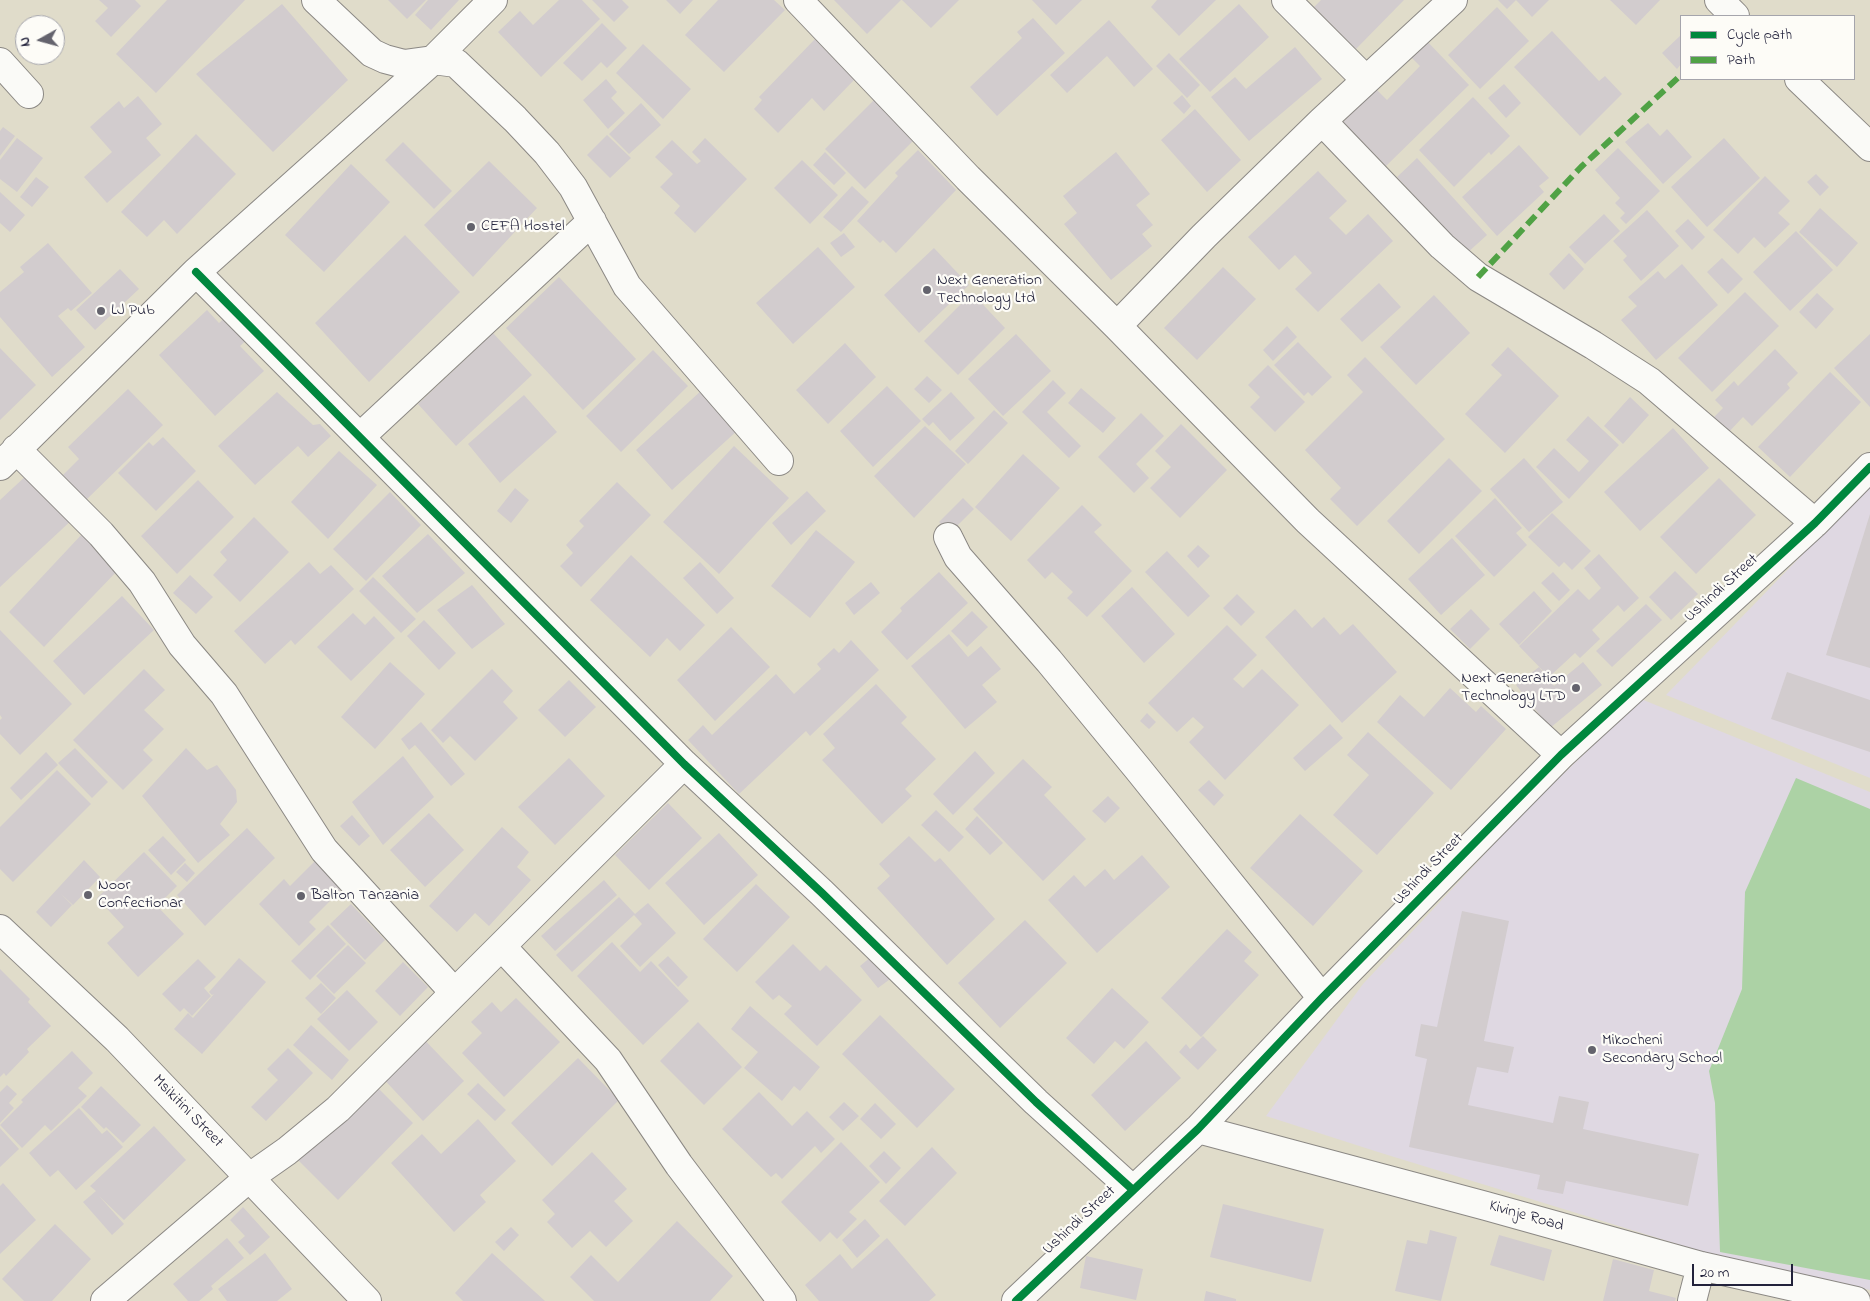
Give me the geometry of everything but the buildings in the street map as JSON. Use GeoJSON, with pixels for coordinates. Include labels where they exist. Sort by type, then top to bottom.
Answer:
{"type":"FeatureCollection","features":[{"type":"Feature","properties":{"kind":"street"},"geometry":{"type":"LineString","coordinates":[[316,0],[372,53],[385,60],[404,64],[433,60],[456,63],[515,119],[573,187],[626,286],[779,461]]}},
{"type":"Feature","properties":{"kind":"street"},"geometry":{"type":"LineString","coordinates":[[454,992],[324,850],[224,694],[182,645],[142,582],[101,534],[8,458],[196,272],[433,60],[493,0]]}},
{"type":"Feature","properties":{"kind":"street"},"geometry":{"type":"LineString","coordinates":[[798,0],[968,178],[1117,326],[1308,521],[1561,755]]}},
{"type":"Feature","properties":{"kind":"street"},"geometry":{"type":"LineString","coordinates":[[1286,0],[1366,80]]}},
{"type":"Feature","properties":{"kind":"street"},"geometry":{"type":"LineString","coordinates":[[1117,326],[1204,236],[1322,121],[1453,0]]}},
{"type":"Feature","properties":{"kind":"street"},"geometry":{"type":"LineString","coordinates":[[1719,0],[1734,15]]}},
{"type":"Feature","properties":{"kind":"street"},"geometry":{"type":"LineString","coordinates":[[0,62],[29,94]]}},
{"type":"Feature","properties":{"kind":"street"},"geometry":{"type":"LineString","coordinates":[[1800,80],[1870,147]]}},
{"type":"Feature","properties":{"kind":"street"},"geometry":{"type":"LineString","coordinates":[[1322,121],[1442,246],[1478,277],[1593,345],[1649,381],[1815,522]]}},
{"type":"Feature","properties":{"kind":"street"},"geometry":{"type":"LineString","coordinates":[[360,437],[592,221]]}},
{"type":"Feature","properties":{"kind":"street"},"geometry":{"type":"LineString","coordinates":[[196,272],[684,764],[822,893],[1029,1095],[1133,1190]]}},
{"type":"Feature","properties":{"kind":"street","name":"Ushindi Street"},"geometry":{"type":"LineString","coordinates":[[1016,1301],[1198,1129],[1322,998],[1561,755],[1815,522],[1870,467]]}},
{"type":"Feature","properties":{"kind":"street"},"geometry":{"type":"LineString","coordinates":[[948,537],[958,558],[1113,738],[1322,998]]}},
{"type":"Feature","properties":{"kind":"street"},"geometry":{"type":"LineString","coordinates":[[105,1301],[250,1177],[288,1151],[338,1109],[684,764]]}},
{"type":"Feature","properties":{"kind":"street","name":"Msikitini Street"},"geometry":{"type":"LineString","coordinates":[[0,928],[117,1039],[367,1301]]}},
{"type":"Feature","properties":{"kind":"street"},"geometry":{"type":"LineString","coordinates":[[502,946],[608,1060],[679,1164],[782,1301]]}},
{"type":"Feature","properties":{"kind":"street","name":"Kivinje Road"},"geometry":{"type":"LineString","coordinates":[[1198,1129],[1701,1266],[1856,1301]]}},
{"type":"Feature","properties":{"kind":"street"},"geometry":{"type":"LineString","coordinates":[[1692,1301],[1701,1266]]}},
{"type":"Feature","properties":{"kind":"shaded area"},"geometry":{"type":"Polygon","coordinates":[[[1870,485],[1870,778],[1666,695],[1870,485]]]}},
{"type":"Feature","properties":{"kind":"shaded area","name":"Mikocheni Secondary School"},"geometry":{"type":"Polygon","coordinates":[[[1641,699],[1870,792],[1870,1290],[1700,1251],[1266,1116],[1363,984],[1526,810],[1641,699]]]}},
{"type":"Feature","properties":{"kind":"green space"},"geometry":{"type":"Polygon","coordinates":[[[1796,778],[1870,809],[1870,1280],[1720,1252],[1715,1103],[1709,1071],[1742,989],[1745,892],[1796,778]]]}},
{"type":"Feature","properties":{"kind":"marked path"},"geometry":{"type":"LineString","coordinates":[[1478,277],[1581,167],[1680,76]]}},
{"type":"Feature","properties":{"kind":"cycle path"},"geometry":{"type":"LineString","coordinates":[[196,272],[684,764],[822,893],[1036,1102],[1133,1190]]}},
{"type":"Feature","properties":{"kind":"cycle path"},"geometry":{"type":"LineString","coordinates":[[1016,1301],[1198,1129],[1322,998],[1561,755],[1815,523],[1870,467]]}},
{"type":"Feature","properties":{"kind":"place","name":"CEFA Hostel"},"geometry":{"type":"Point","coordinates":[471,227]}},
{"type":"Feature","properties":{"kind":"place","name":"Next Generation Technology Ltd"},"geometry":{"type":"Point","coordinates":[927,290]}},
{"type":"Feature","properties":{"kind":"place","name":"LJ Pub"},"geometry":{"type":"Point","coordinates":[101,311]}},
{"type":"Feature","properties":{"kind":"place","name":"Next Generation Technology LTD"},"geometry":{"type":"Point","coordinates":[1576,688]}},
{"type":"Feature","properties":{"kind":"place","name":"Noor Confectionar"},"geometry":{"type":"Point","coordinates":[88,895]}},
{"type":"Feature","properties":{"kind":"place","name":"Balton Tanzania"},"geometry":{"type":"Point","coordinates":[301,896]}},
{"type":"Feature","properties":{"kind":"place","name":"Mikocheni Secondary School"},"geometry":{"type":"Point","coordinates":[1592,1050]}}]}
